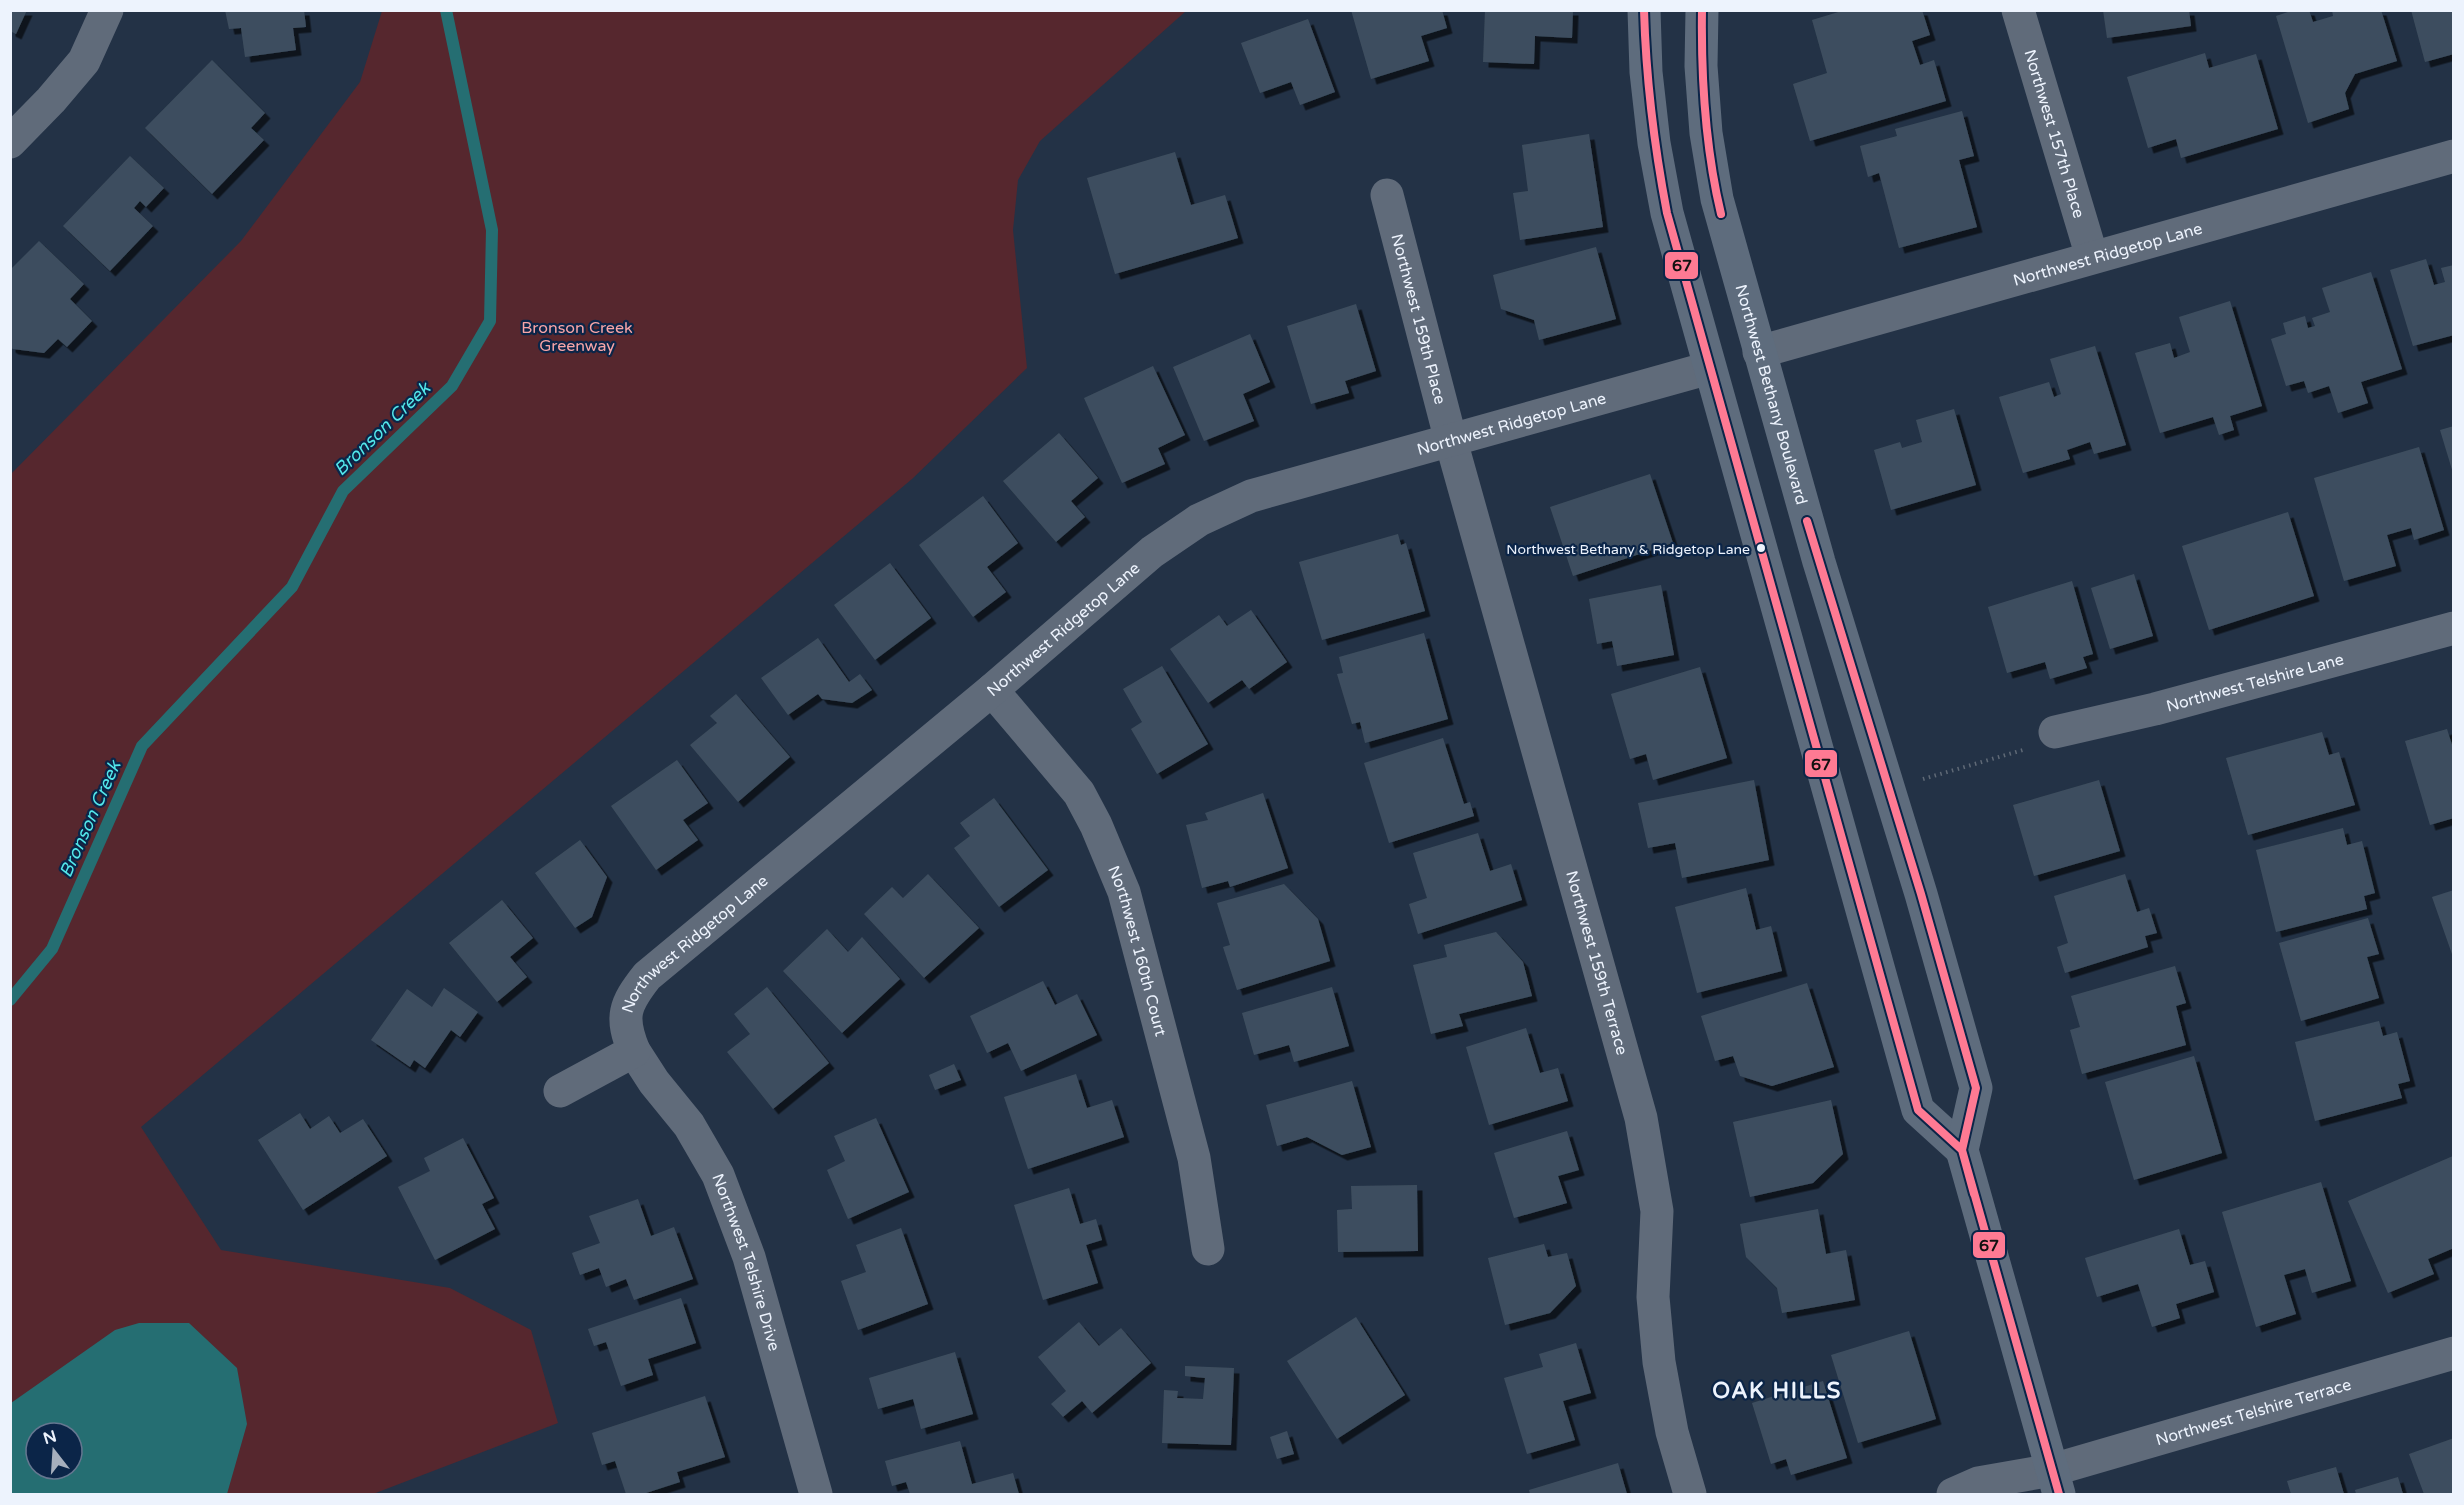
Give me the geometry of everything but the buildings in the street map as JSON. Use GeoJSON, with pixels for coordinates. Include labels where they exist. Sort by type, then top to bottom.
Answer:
{"type":"FeatureCollection","features":[{"type":"Feature","properties":{"kind":"main road"},"geometry":{"type":"LineString","coordinates":[[1644,10],[1646,72],[1656,155],[1667,213],[1709,368],[1918,1110],[1962,1150]]}},
{"type":"Feature","properties":{"kind":"main road","name":"Northwest Bethany Boulevard"},"geometry":{"type":"LineString","coordinates":[[1701,10],[1701,66],[1706,134],[1717,199],[1819,562],[1921,894],[1976,1088],[1962,1150],[2056,1482]]}},
{"type":"Feature","properties":{"kind":"street"},"geometry":{"type":"LineString","coordinates":[[10,142],[51,100],[84,61],[107,10]]}},
{"type":"Feature","properties":{"kind":"street","name":"Northwest 157th Place"},"geometry":{"type":"LineString","coordinates":[[2018,10],[2092,257]]}},
{"type":"Feature","properties":{"kind":"street","name":"Northwest Ridgetop Lane"},"geometry":{"type":"LineString","coordinates":[[1759,352],[2454,156]]}},
{"type":"Feature","properties":{"kind":"street","name":"Northwest 159th Place"},"geometry":{"type":"LineString","coordinates":[[1387,195],[1450,441]]}},
{"type":"Feature","properties":{"kind":"street","name":"Northwest Ridgetop Lane"},"geometry":{"type":"LineString","coordinates":[[634,1051],[626,1031],[625,1013],[632,995],[647,976],[992,690],[1152,552],[1199,520],[1251,496],[1709,368]]}},
{"type":"Feature","properties":{"kind":"street","name":"Northwest 159th Terrace"},"geometry":{"type":"LineString","coordinates":[[1450,441],[1641,1118],[1657,1211],[1653,1297],[1659,1362],[1672,1432],[1690,1494]]}},
{"type":"Feature","properties":{"kind":"street","name":"Northwest Telshire Lane"},"geometry":{"type":"LineString","coordinates":[[2055,732],[2155,708],[2454,628]]}},
{"type":"Feature","properties":{"kind":"street","name":"Northwest 160th Court"},"geometry":{"type":"LineString","coordinates":[[992,690],[1079,793],[1096,825],[1124,892],[1194,1158],[1208,1249]]}},
{"type":"Feature","properties":{"kind":"street"},"geometry":{"type":"LineString","coordinates":[[560,1091],[634,1051]]}},
{"type":"Feature","properties":{"kind":"street","name":"Northwest Telshire Drive"},"geometry":{"type":"LineString","coordinates":[[634,1051],[654,1082],[689,1125],[718,1175],[749,1257],[816,1494]]}},
{"type":"Feature","properties":{"kind":"street","name":"Northwest Telshire Terrace"},"geometry":{"type":"LineString","coordinates":[[2056,1482],[2454,1353]]}},
{"type":"Feature","properties":{"kind":"street"},"geometry":{"type":"LineString","coordinates":[[1953,1494],[1978,1483],[2056,1482]]}},
{"type":"Feature","properties":{"kind":"path"},"geometry":{"type":"LineString","coordinates":[[1923,780],[2044,744],[2055,732]]}},
{"type":"Feature","properties":{"kind":"green space","name":"Bronson Creek Greenway"},"geometry":{"type":"Polygon","coordinates":[[[382,11],[1186,11],[1040,141],[1018,180],[1013,230],[1027,368],[912,479],[141,1127],[221,1250],[450,1288],[531,1330],[558,1423],[373,1494],[11,1494],[11,474],[241,241],[360,82],[382,11]]]}},
{"type":"Feature","properties":{"kind":"shaded area"},"geometry":{"type":"Polygon","coordinates":[[[139,1323],[189,1323],[237,1368],[247,1424],[227,1494],[11,1494],[11,1403],[115,1330],[139,1323]]]}},
{"type":"Feature","properties":{"kind":"waterway","name":"Bronson Creek"},"geometry":{"type":"LineString","coordinates":[[10,1000],[52,949],[142,746],[292,587],[343,491],[452,386],[490,321],[492,230],[446,10]]}},
{"type":"Feature","properties":{"kind":"transit line","name":"67"},"geometry":{"type":"LineString","coordinates":[[1644,10],[1651,112],[1667,213],[1918,1110],[1962,1150],[2059,1494]]}},
{"type":"Feature","properties":{"kind":"transit line","name":"67"},"geometry":{"type":"LineString","coordinates":[[1702,10],[1705,113],[1711,164],[1721,214]]}},
{"type":"Feature","properties":{"kind":"transit line","name":"67"},"geometry":{"type":"LineString","coordinates":[[1807,521],[1921,894],[1976,1088],[1962,1150],[1974,1194]]}},
{"type":"Feature","properties":{"kind":"place","name":"Northwest Bethany & Ridgetop Lane"},"geometry":{"type":"Point","coordinates":[1761,548]}},
{"type":"Feature","properties":{"kind":"district","name":"OAK HILLS"},"geometry":{"type":"Point","coordinates":[1777,1390]}}]}
